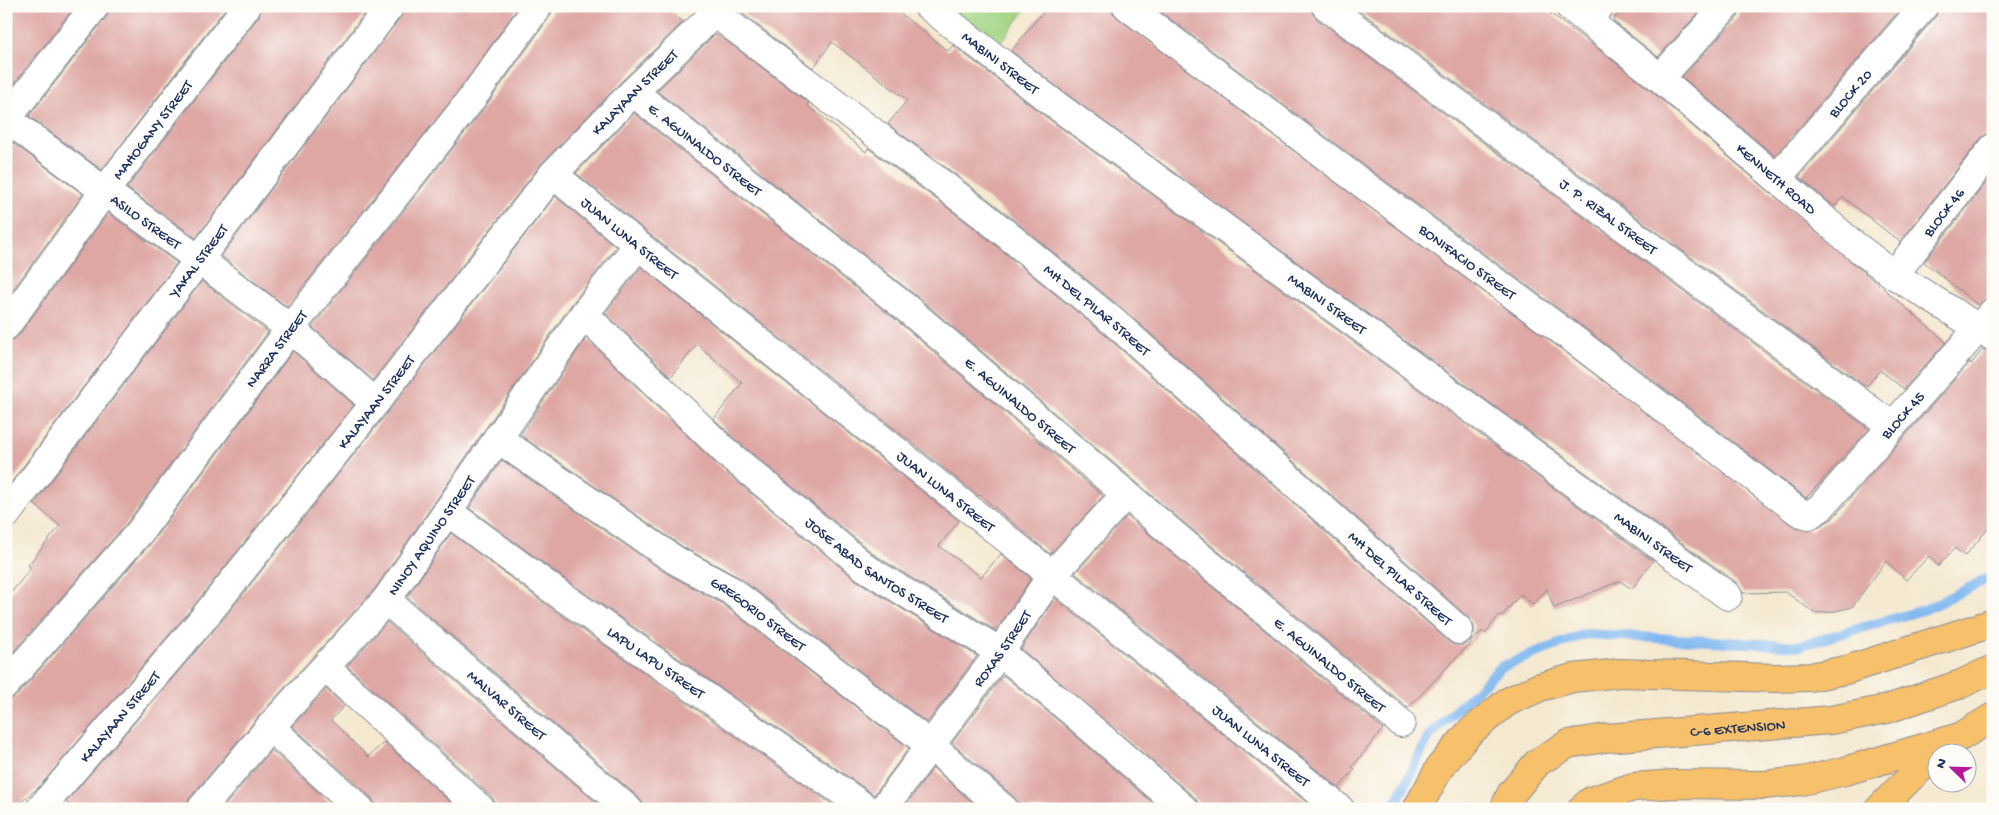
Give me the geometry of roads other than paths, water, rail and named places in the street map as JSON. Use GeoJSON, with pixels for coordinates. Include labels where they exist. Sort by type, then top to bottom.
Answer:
{"type":"FeatureCollection","features":[{"type":"Feature","properties":{"kind":"main road"},"geometry":{"type":"LineString","coordinates":[[1417,809],[1440,767],[1469,733],[1507,702],[1540,687],[1573,678],[1620,673],[1776,678],[1810,677],[1846,670],[1993,623]]}},
{"type":"Feature","properties":{"kind":"main road","name":"C-6 EXTENSION"},"geometry":{"type":"LineString","coordinates":[[1504,809],[1511,794],[1538,762],[1568,744],[1606,738],[1831,720],[1887,709],[1961,684],[1993,669]]}},
{"type":"Feature","properties":{"kind":"main road"},"geometry":{"type":"LineString","coordinates":[[1956,742],[1993,717]]}},
{"type":"Feature","properties":{"kind":"main road"},"geometry":{"type":"LineString","coordinates":[[1582,809],[1591,801],[1633,787],[1674,784],[1764,785],[1802,781],[1926,751]]}},
{"type":"Feature","properties":{"kind":"main road"},"geometry":{"type":"LineString","coordinates":[[1879,809],[1926,764]]}},
{"type":"Feature","properties":{"kind":"street"},"geometry":{"type":"LineString","coordinates":[[6,119],[95,6]]}},
{"type":"Feature","properties":{"kind":"street","name":"MAHOGANY STREET"},"geometry":{"type":"LineString","coordinates":[[6,326],[104,192],[247,6]]}},
{"type":"Feature","properties":{"kind":"street","name":"YAKAL STREET"},"geometry":{"type":"LineString","coordinates":[[6,515],[390,6]]}},
{"type":"Feature","properties":{"kind":"street","name":"NARRA STREET"},"geometry":{"type":"LineString","coordinates":[[6,684],[139,533],[290,329],[470,101],[538,6]]}},
{"type":"Feature","properties":{"kind":"street","name":"MABINI STREET"},"geometry":{"type":"LineString","coordinates":[[928,6],[1056,105],[1728,596]]}},
{"type":"Feature","properties":{"kind":"street","name":"BONIFACIO STREET"},"geometry":{"type":"LineString","coordinates":[[1127,6],[1344,170],[1585,348],[1799,512],[1808,515]]}},
{"type":"Feature","properties":{"kind":"street","name":"J. P. RIZAL STREET"},"geometry":{"type":"LineString","coordinates":[[1326,6],[1892,426]]}},
{"type":"Feature","properties":{"kind":"street"},"geometry":{"type":"LineString","coordinates":[[1660,78],[1726,6]]}},
{"type":"Feature","properties":{"kind":"street","name":"BLOCK 20"},"geometry":{"type":"LineString","coordinates":[[1777,178],[1924,6]]}},
{"type":"Feature","properties":{"kind":"street","name":"KALAYAAN STREET"},"geometry":{"type":"LineString","coordinates":[[40,809],[203,619],[375,403],[553,174],[633,92],[718,10]]}},
{"type":"Feature","properties":{"kind":"street","name":"MH DEL PILAR STREET"},"geometry":{"type":"LineString","coordinates":[[718,10],[983,215],[1108,317],[1459,630]]}},
{"type":"Feature","properties":{"kind":"street","name":"KENNETH ROAD"},"geometry":{"type":"LineString","coordinates":[[1586,11],[1660,78],[1853,244],[1894,275],[1988,326]]}},
{"type":"Feature","properties":{"kind":"street","name":"E. AGUINALDO STREET"},"geometry":{"type":"LineString","coordinates":[[633,92],[905,307],[1401,723]]}},
{"type":"Feature","properties":{"kind":"street","name":"ASILO STREET"},"geometry":{"type":"LineString","coordinates":[[6,119],[104,192],[199,259],[290,329],[375,403]]}},
{"type":"Feature","properties":{"kind":"street","name":"BLOCK 46"},"geometry":{"type":"LineString","coordinates":[[1894,275],[1993,148]]}},
{"type":"Feature","properties":{"kind":"street","name":"JUAN LUNA STREET"},"geometry":{"type":"LineString","coordinates":[[553,174],[1340,809]]}},
{"type":"Feature","properties":{"kind":"street","name":"NINOY AQUINO STREET"},"geometry":{"type":"LineString","coordinates":[[201,809],[270,727],[326,668],[386,600],[584,314],[638,244]]}},
{"type":"Feature","properties":{"kind":"street","name":"JOSE ABAD SANTOS STREET"},"geometry":{"type":"LineString","coordinates":[[584,314],[726,452],[866,568],[1000,652],[1184,809]]}},
{"type":"Feature","properties":{"kind":"street","name":"BLOCK 45"},"geometry":{"type":"LineString","coordinates":[[1808,515],[1820,508],[1892,426],[1988,326]]}},
{"type":"Feature","properties":{"kind":"street","name":"GREGORIO STREET"},"geometry":{"type":"LineString","coordinates":[[497,438],[675,560],[730,590],[930,746],[1004,809]]}},
{"type":"Feature","properties":{"kind":"street","name":"ROXAS STREET"},"geometry":{"type":"LineString","coordinates":[[883,809],[1000,652],[1052,575],[1126,494]]}},
{"type":"Feature","properties":{"kind":"street","name":"LAPU LAPU STREET"},"geometry":{"type":"LineString","coordinates":[[447,510],[556,592],[867,809]]}},
{"type":"Feature","properties":{"kind":"street","name":"MALVAR STREET"},"geometry":{"type":"LineString","coordinates":[[386,600],[628,809]]}},
{"type":"Feature","properties":{"kind":"street"},"geometry":{"type":"LineString","coordinates":[[326,668],[482,809]]}},
{"type":"Feature","properties":{"kind":"street"},"geometry":{"type":"LineString","coordinates":[[270,727],[360,809]]}},
{"type":"Feature","properties":{"kind":"waterway"},"geometry":{"type":"LineString","coordinates":[[1393,809],[1429,736],[1501,667],[1585,634],[1799,646],[1926,609],[1993,576]]}}]}
